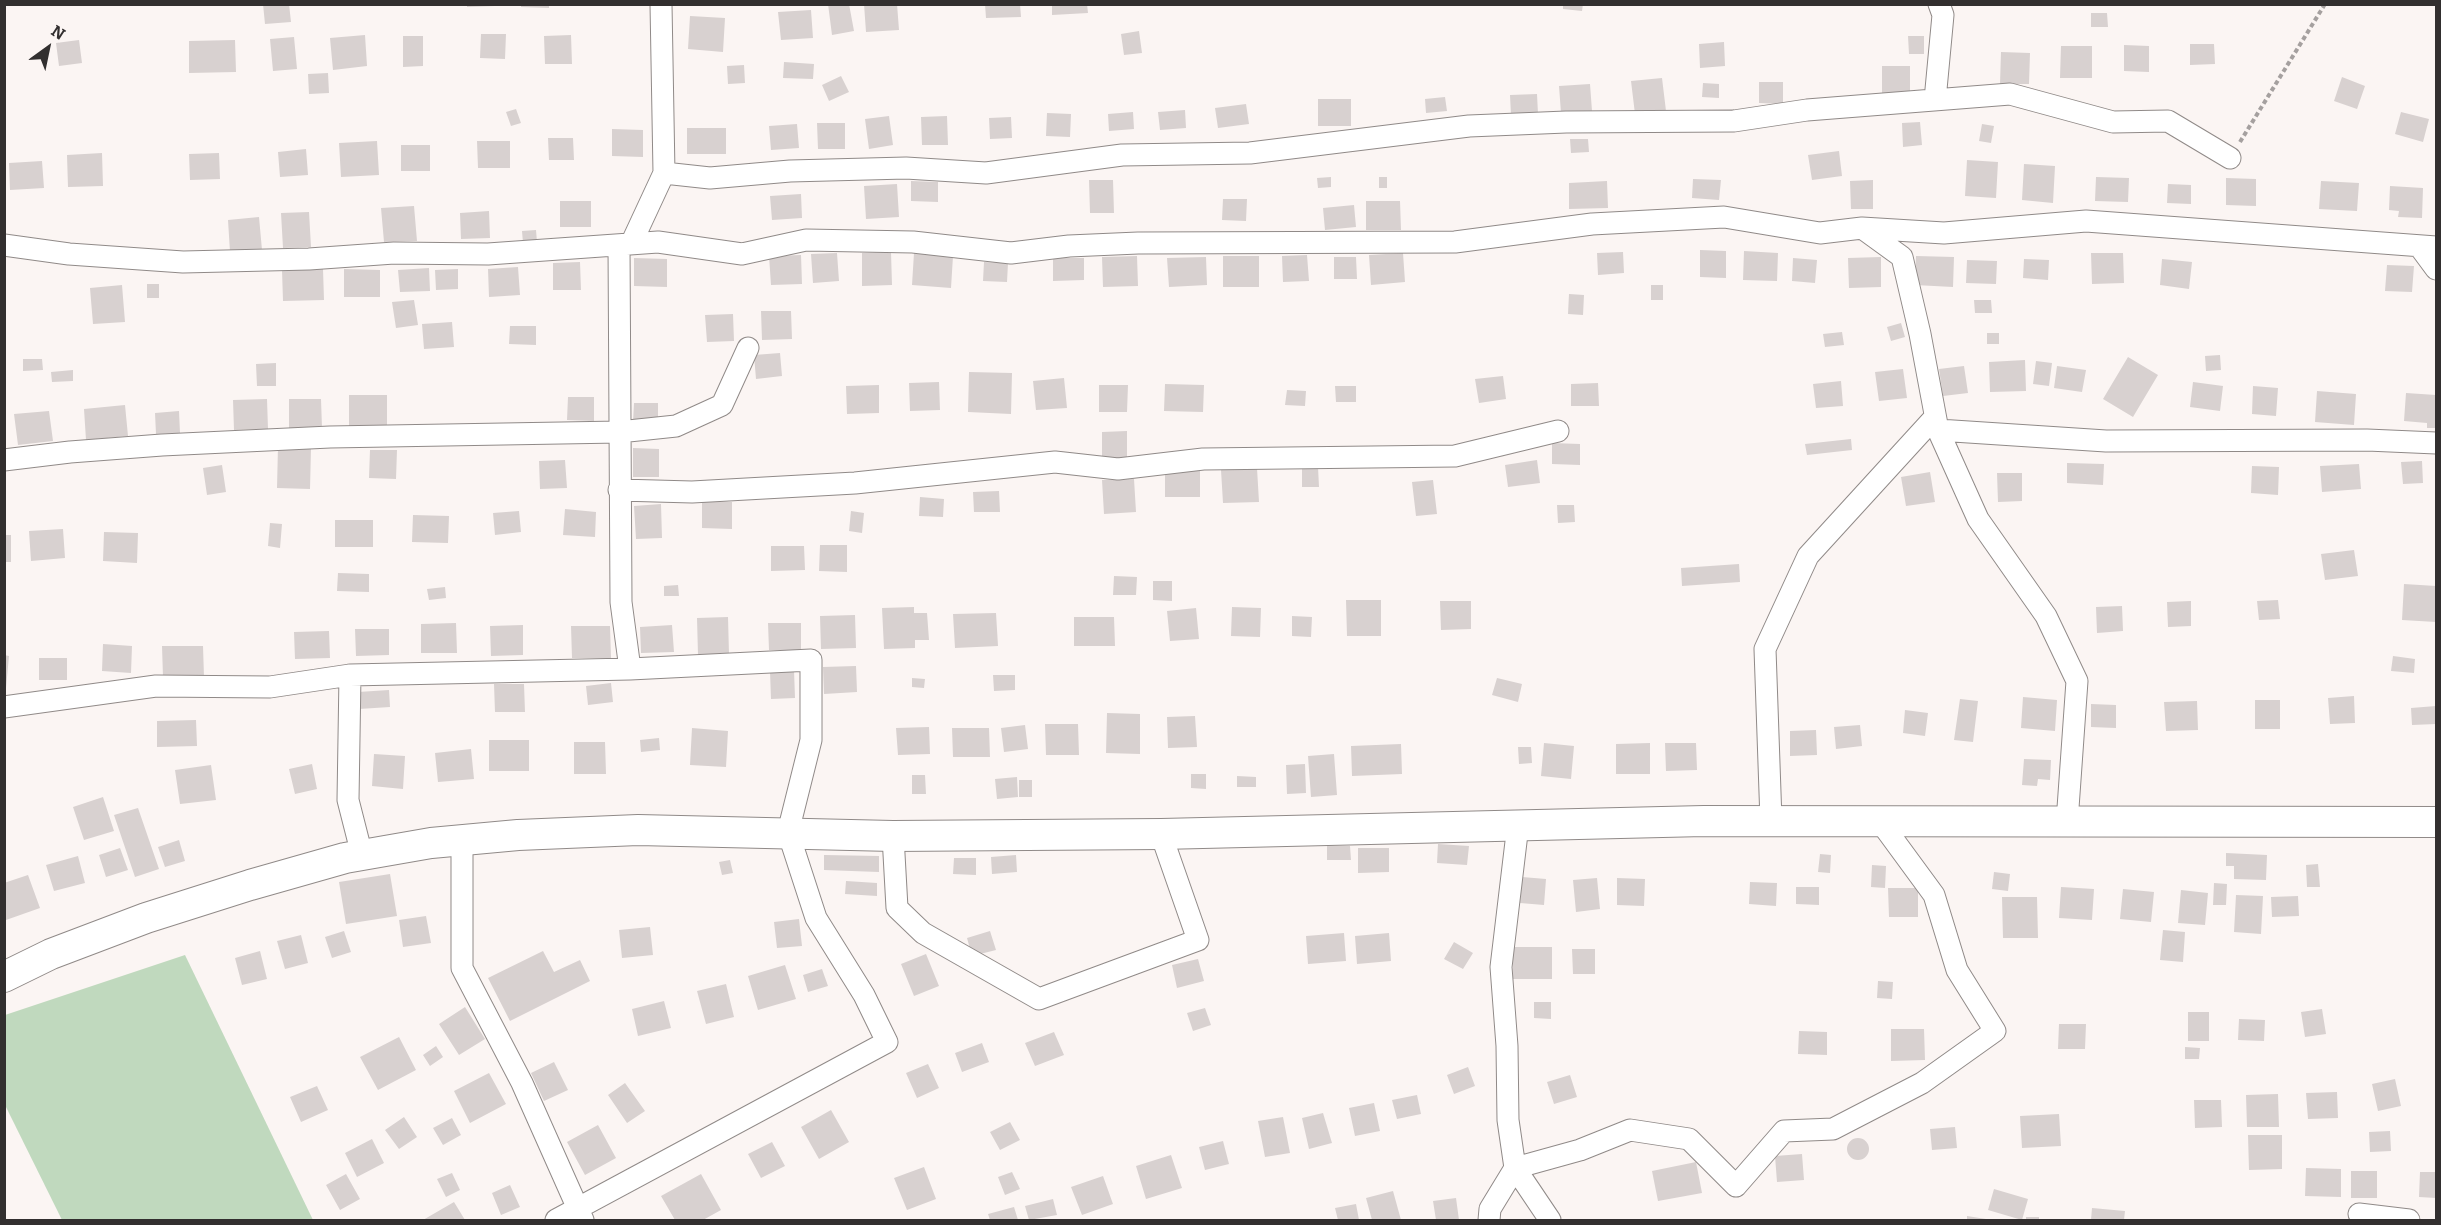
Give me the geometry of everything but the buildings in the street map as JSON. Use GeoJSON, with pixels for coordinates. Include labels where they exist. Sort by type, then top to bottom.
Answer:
{"type":"FeatureCollection","features":[{"type":"Feature","properties":{"kind":"street"},"geometry":{"type":"LineString","coordinates":[[630,669],[621,602],[619,490],[625,245],[664,173],[661,4]]}},
{"type":"Feature","properties":{"kind":"street"},"geometry":{"type":"LineString","coordinates":[[1935,100],[1943,15],[1938,4]]}},
{"type":"Feature","properties":{"kind":"street"},"geometry":{"type":"LineString","coordinates":[[664,173],[710,178],[790,171],[906,168],[986,173],[1122,155],[1250,153],[1469,126],[1566,122],[1734,121],[1807,110],[2010,94],[2113,122],[2168,121],[2230,158]]}},
{"type":"Feature","properties":{"kind":"street"},"geometry":{"type":"LineString","coordinates":[[4,245],[69,254],[183,262],[309,259],[394,253],[488,254],[658,242],[742,254],[806,240],[913,242],[1011,253],[1069,246],[1138,243],[1455,242],[1592,224],[1724,217],[1820,233],[1862,228],[1944,233],[2086,221],[2428,247],[2436,269]]}},
{"type":"Feature","properties":{"kind":"street"},"geometry":{"type":"LineString","coordinates":[[1862,228],[1902,257],[1920,334],[1936,423],[1978,519],[2046,616],[2077,681],[2067,822]]}},
{"type":"Feature","properties":{"kind":"street"},"geometry":{"type":"LineString","coordinates":[[4,460],[70,452],[319,438],[619,432],[676,426],[722,405],[748,348]]}},
{"type":"Feature","properties":{"kind":"street"},"geometry":{"type":"LineString","coordinates":[[1936,423],[2106,441],[2367,440],[2436,443]]}},
{"type":"Feature","properties":{"kind":"street"},"geometry":{"type":"LineString","coordinates":[[1771,821],[1765,649],[1808,556],[1936,423]]}},
{"type":"Feature","properties":{"kind":"street"},"geometry":{"type":"LineString","coordinates":[[619,490],[692,492],[855,483],[1055,462],[1118,469],[1203,459],[1455,456],[1558,431]]}},
{"type":"Feature","properties":{"kind":"street"},"geometry":{"type":"LineString","coordinates":[[4,707],[156,686],[270,687],[350,675],[630,669],[811,660],[811,740],[788,832],[816,918],[864,995],[887,1042],[580,1215],[556,1221]]}},
{"type":"Feature","properties":{"kind":"street"},"geometry":{"type":"LineString","coordinates":[[350,675],[348,800],[362,855]]}},
{"type":"Feature","properties":{"kind":"street"},"geometry":{"type":"LineString","coordinates":[[1489,1221],[1490,1209],[1515,1168],[1580,1150],[1630,1130],[1689,1139],[1736,1186],[1784,1131],[1833,1129],[1922,1083],[1995,1031],[1957,970],[1934,895],[1879,820]]}},
{"type":"Feature","properties":{"kind":"street"},"geometry":{"type":"LineString","coordinates":[[4,976],[51,954],[146,918],[250,885],[362,855],[462,840],[638,830],[893,836],[1161,834],[1518,825],[1879,820],[2436,822]]}},
{"type":"Feature","properties":{"kind":"street"},"geometry":{"type":"LineString","coordinates":[[1518,825],[1501,967],[1507,1046],[1508,1119],[1515,1168],[1550,1221]]}},
{"type":"Feature","properties":{"kind":"street"},"geometry":{"type":"LineString","coordinates":[[893,836],[897,908],[923,933],[1039,999],[1198,940],[1161,834]]}},
{"type":"Feature","properties":{"kind":"street"},"geometry":{"type":"LineString","coordinates":[[462,840],[462,968],[522,1083],[580,1215]]}},
{"type":"Feature","properties":{"kind":"street"},"geometry":{"type":"LineString","coordinates":[[2359,1214],[2409,1221]]}},
{"type":"Feature","properties":{"kind":"path"},"geometry":{"type":"LineString","coordinates":[[2230,158],[2325,4]]}},
{"type":"Feature","properties":{"kind":"green space"},"geometry":{"type":"Polygon","coordinates":[[[185,955],[313,1220],[62,1220],[5,1105],[5,1015],[185,955]]]}}]}
